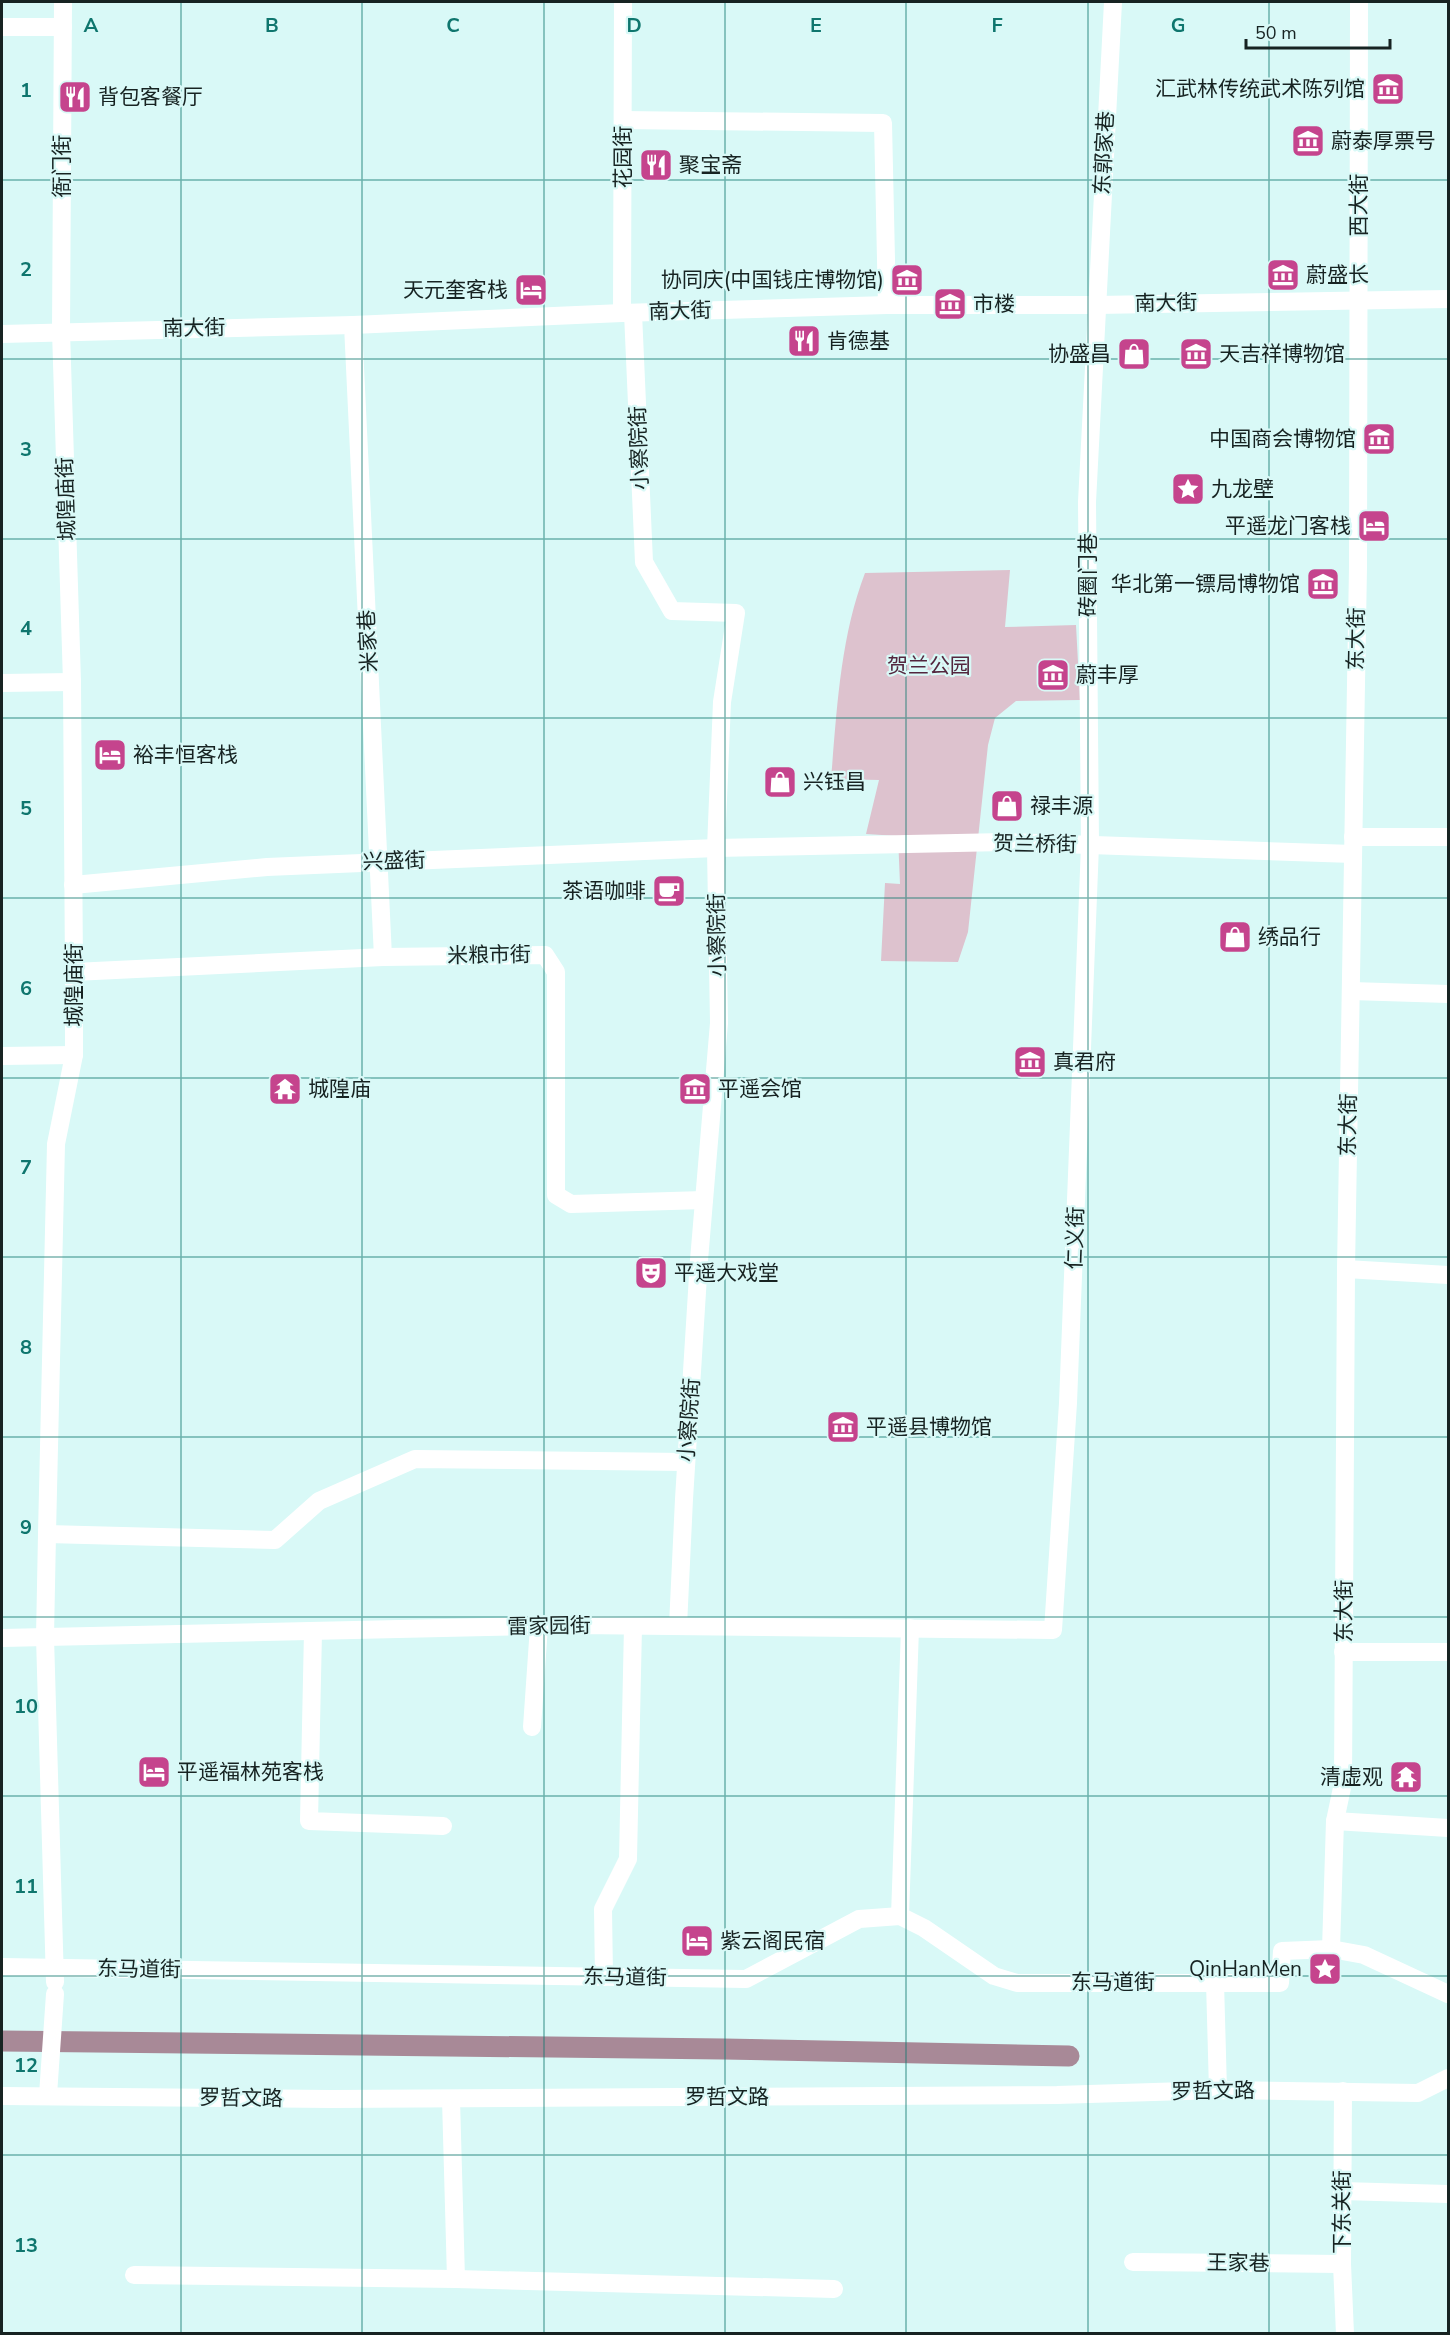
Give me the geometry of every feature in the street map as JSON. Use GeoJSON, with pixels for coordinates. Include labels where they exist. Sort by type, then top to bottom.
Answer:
{"type":"FeatureCollection","features":[{"type":"Feature","properties":{"kind":"street","name":"衙门街"},"geometry":{"type":"LineString","coordinates":[[61,331],[63,2]]}},
{"type":"Feature","properties":{"kind":"street","name":"花园街"},"geometry":{"type":"LineString","coordinates":[[623,2],[623,120],[628,313]]}},
{"type":"Feature","properties":{"kind":"street","name":"东郭家巷"},"geometry":{"type":"LineString","coordinates":[[1096,305],[1113,2]]}},
{"type":"Feature","properties":{"kind":"street","name":"西大街"},"geometry":{"type":"LineString","coordinates":[[1359,2],[1359,300]]}},
{"type":"Feature","properties":{"kind":"street"},"geometry":{"type":"LineString","coordinates":[[2,27],[63,27]]}},
{"type":"Feature","properties":{"kind":"street"},"geometry":{"type":"LineString","coordinates":[[623,120],[883,123],[887,305]]}},
{"type":"Feature","properties":{"kind":"street","name":"南大街"},"geometry":{"type":"LineString","coordinates":[[2,334],[353,325],[887,305],[1096,305],[1449,299]]}},
{"type":"Feature","properties":{"kind":"street","name":"东大街"},"geometry":{"type":"LineString","coordinates":[[1331,1949],[1335,1821],[1343,1783],[1346,1269],[1359,300]]}},
{"type":"Feature","properties":{"kind":"street","name":"砖圈门巷"},"geometry":{"type":"LineString","coordinates":[[1090,845],[1087,502],[1096,305]]}},
{"type":"Feature","properties":{"kind":"street","name":"小察院街"},"geometry":{"type":"LineString","coordinates":[[628,313],[644,562],[672,610],[736,613],[722,702],[716,848],[719,1023],[686,1462],[678,1626]]}},
{"type":"Feature","properties":{"kind":"street","name":"米家巷"},"geometry":{"type":"LineString","coordinates":[[353,325],[383,957]]}},
{"type":"Feature","properties":{"kind":"street","name":"城隍庙街"},"geometry":{"type":"LineString","coordinates":[[48,2095],[55,1981],[45,1637],[56,1144],[74,1055],[72,682],[61,331]]}},
{"type":"Feature","properties":{"kind":"street"},"geometry":{"type":"LineString","coordinates":[[2,683],[72,682]]}},
{"type":"Feature","properties":{"kind":"street","name":"贺兰桥街"},"geometry":{"type":"LineString","coordinates":[[716,848],[1005,842],[1090,845],[1353,845],[1449,837]]}},
{"type":"Feature","properties":{"kind":"street","name":"仁义街"},"geometry":{"type":"LineString","coordinates":[[1053,1630],[1068,1403],[1090,845]]}},
{"type":"Feature","properties":{"kind":"street","name":"兴盛街"},"geometry":{"type":"LineString","coordinates":[[73,885],[267,867],[716,848]]}},
{"type":"Feature","properties":{"kind":"street","name":"米粮市街"},"geometry":{"type":"LineString","coordinates":[[74,972],[383,957],[545,955],[556,972],[556,1195],[571,1204],[704,1200]]}},
{"type":"Feature","properties":{"kind":"street"},"geometry":{"type":"LineString","coordinates":[[1351,991],[1449,994]]}},
{"type":"Feature","properties":{"kind":"street"},"geometry":{"type":"LineString","coordinates":[[2,1056],[74,1055]]}},
{"type":"Feature","properties":{"kind":"street"},"geometry":{"type":"LineString","coordinates":[[1346,1269],[1449,1275]]}},
{"type":"Feature","properties":{"kind":"street"},"geometry":{"type":"LineString","coordinates":[[47,1534],[275,1540],[319,1501],[415,1459],[686,1462]]}},
{"type":"Feature","properties":{"kind":"street"},"geometry":{"type":"LineString","coordinates":[[532,1727],[539,1626]]}},
{"type":"Feature","properties":{"kind":"street","name":"雷家园街"},"geometry":{"type":"LineString","coordinates":[[2,1638],[539,1626],[1053,1630]]}},
{"type":"Feature","properties":{"kind":"street"},"geometry":{"type":"LineString","coordinates":[[604,1977],[603,1909],[628,1859],[633,1626]]}},
{"type":"Feature","properties":{"kind":"street"},"geometry":{"type":"LineString","coordinates":[[900,1916],[910,1628]]}},
{"type":"Feature","properties":{"kind":"street"},"geometry":{"type":"LineString","coordinates":[[313,1631],[309,1821],[443,1827]]}},
{"type":"Feature","properties":{"kind":"street"},"geometry":{"type":"LineString","coordinates":[[1343,1652],[1449,1652]]}},
{"type":"Feature","properties":{"kind":"street"},"geometry":{"type":"LineString","coordinates":[[1335,1821],[1449,1828]]}},
{"type":"Feature","properties":{"kind":"street","name":"东马道街"},"geometry":{"type":"LineString","coordinates":[[2,1966],[55,1981],[604,1977],[746,1979],[859,1919],[900,1916],[924,1928],[994,1976],[1017,1983],[1280,1983],[1282,1951],[1331,1949]]}},
{"type":"Feature","properties":{"kind":"street"},"geometry":{"type":"LineString","coordinates":[[1331,1949],[1364,1955],[1449,1994]]}},
{"type":"Feature","properties":{"kind":"street"},"geometry":{"type":"LineString","coordinates":[[1215,1982],[1218,2090]]}},
{"type":"Feature","properties":{"kind":"street","name":"罗哲文路"},"geometry":{"type":"LineString","coordinates":[[2,2096],[452,2099],[1046,2095],[1218,2090],[1418,2093],[1449,2078]]}},
{"type":"Feature","properties":{"kind":"street","name":"下东关街"},"geometry":{"type":"LineString","coordinates":[[1343,2091],[1342,2264],[1345,2334]]}},
{"type":"Feature","properties":{"kind":"street"},"geometry":{"type":"LineString","coordinates":[[452,2099],[456,2279]]}},
{"type":"Feature","properties":{"kind":"street"},"geometry":{"type":"LineString","coordinates":[[1342,2191],[1449,2194]]}},
{"type":"Feature","properties":{"kind":"street","name":"王家巷"},"geometry":{"type":"LineString","coordinates":[[1133,2262],[1342,2264]]}},
{"type":"Feature","properties":{"kind":"street"},"geometry":{"type":"LineString","coordinates":[[134,2275],[456,2279],[834,2289]]}},
{"type":"Feature","properties":{"kind":"green space","name":"贺兰公园"},"geometry":{"type":"Polygon","coordinates":[[[1010,570],[1005,627],[1076,625],[1080,700],[1016,701],[995,718],[988,745],[968,932],[958,962],[881,961],[885,883],[900,884],[898,836],[866,834],[879,780],[831,779],[845,649],[865,573],[1010,570]]]}},
{"type":"Feature","properties":{"kind":"waterway"},"geometry":{"type":"LineString","coordinates":[[2,2041],[724,2049],[1069,2056]]}},
{"type":"Feature","properties":{"kind":"place","name":"汇武林传统武术陈列馆"},"geometry":{"type":"Point","coordinates":[1388,89]}},
{"type":"Feature","properties":{"kind":"place","name":"背包客餐厅"},"geometry":{"type":"Point","coordinates":[75,97]}},
{"type":"Feature","properties":{"kind":"place","name":"蔚泰厚票号"},"geometry":{"type":"Point","coordinates":[1308,141]}},
{"type":"Feature","properties":{"kind":"place","name":"聚宝斋"},"geometry":{"type":"Point","coordinates":[656,165]}},
{"type":"Feature","properties":{"kind":"place","name":"蔚盛长"},"geometry":{"type":"Point","coordinates":[1283,275]}},
{"type":"Feature","properties":{"kind":"place","name":"协同庆(中国钱庄博物馆)"},"geometry":{"type":"Point","coordinates":[907,280]}},
{"type":"Feature","properties":{"kind":"place","name":"天元奎客栈"},"geometry":{"type":"Point","coordinates":[531,290]}},
{"type":"Feature","properties":{"kind":"place","name":"市楼"},"geometry":{"type":"Point","coordinates":[950,304]}},
{"type":"Feature","properties":{"kind":"place","name":"肯德基"},"geometry":{"type":"Point","coordinates":[804,341]}},
{"type":"Feature","properties":{"kind":"place","name":"协盛昌"},"geometry":{"type":"Point","coordinates":[1134,354]}},
{"type":"Feature","properties":{"kind":"place","name":"天吉祥博物馆"},"geometry":{"type":"Point","coordinates":[1196,354]}},
{"type":"Feature","properties":{"kind":"place","name":"中国商会博物馆"},"geometry":{"type":"Point","coordinates":[1379,439]}},
{"type":"Feature","properties":{"kind":"place","name":"九龙壁"},"geometry":{"type":"Point","coordinates":[1188,489]}},
{"type":"Feature","properties":{"kind":"place","name":"平遥龙门客栈"},"geometry":{"type":"Point","coordinates":[1374,526]}},
{"type":"Feature","properties":{"kind":"place","name":"华北第一镖局博物馆"},"geometry":{"type":"Point","coordinates":[1323,584]}},
{"type":"Feature","properties":{"kind":"place","name":"蔚丰厚"},"geometry":{"type":"Point","coordinates":[1053,675]}},
{"type":"Feature","properties":{"kind":"place","name":"裕丰恒客栈"},"geometry":{"type":"Point","coordinates":[110,755]}},
{"type":"Feature","properties":{"kind":"place","name":"兴钰昌"},"geometry":{"type":"Point","coordinates":[780,782]}},
{"type":"Feature","properties":{"kind":"place","name":"禄丰源"},"geometry":{"type":"Point","coordinates":[1007,806]}},
{"type":"Feature","properties":{"kind":"place","name":"茶语咖啡"},"geometry":{"type":"Point","coordinates":[669,891]}},
{"type":"Feature","properties":{"kind":"place","name":"绣品行"},"geometry":{"type":"Point","coordinates":[1235,937]}},
{"type":"Feature","properties":{"kind":"place","name":"真君府"},"geometry":{"type":"Point","coordinates":[1030,1062]}},
{"type":"Feature","properties":{"kind":"place","name":"城隍庙"},"geometry":{"type":"Point","coordinates":[285,1089]}},
{"type":"Feature","properties":{"kind":"place","name":"平遥会馆"},"geometry":{"type":"Point","coordinates":[695,1089]}},
{"type":"Feature","properties":{"kind":"place","name":"平遥大戏堂"},"geometry":{"type":"Point","coordinates":[651,1273]}},
{"type":"Feature","properties":{"kind":"place","name":"平遥县博物馆"},"geometry":{"type":"Point","coordinates":[843,1427]}},
{"type":"Feature","properties":{"kind":"place","name":"平遥福林苑客栈"},"geometry":{"type":"Point","coordinates":[154,1772]}},
{"type":"Feature","properties":{"kind":"place","name":"清虚观"},"geometry":{"type":"Point","coordinates":[1406,1777]}},
{"type":"Feature","properties":{"kind":"place","name":"紫云阁民宿"},"geometry":{"type":"Point","coordinates":[697,1941]}},
{"type":"Feature","properties":{"kind":"place","name":"QinHanMen"},"geometry":{"type":"Point","coordinates":[1325,1969]}}]}
